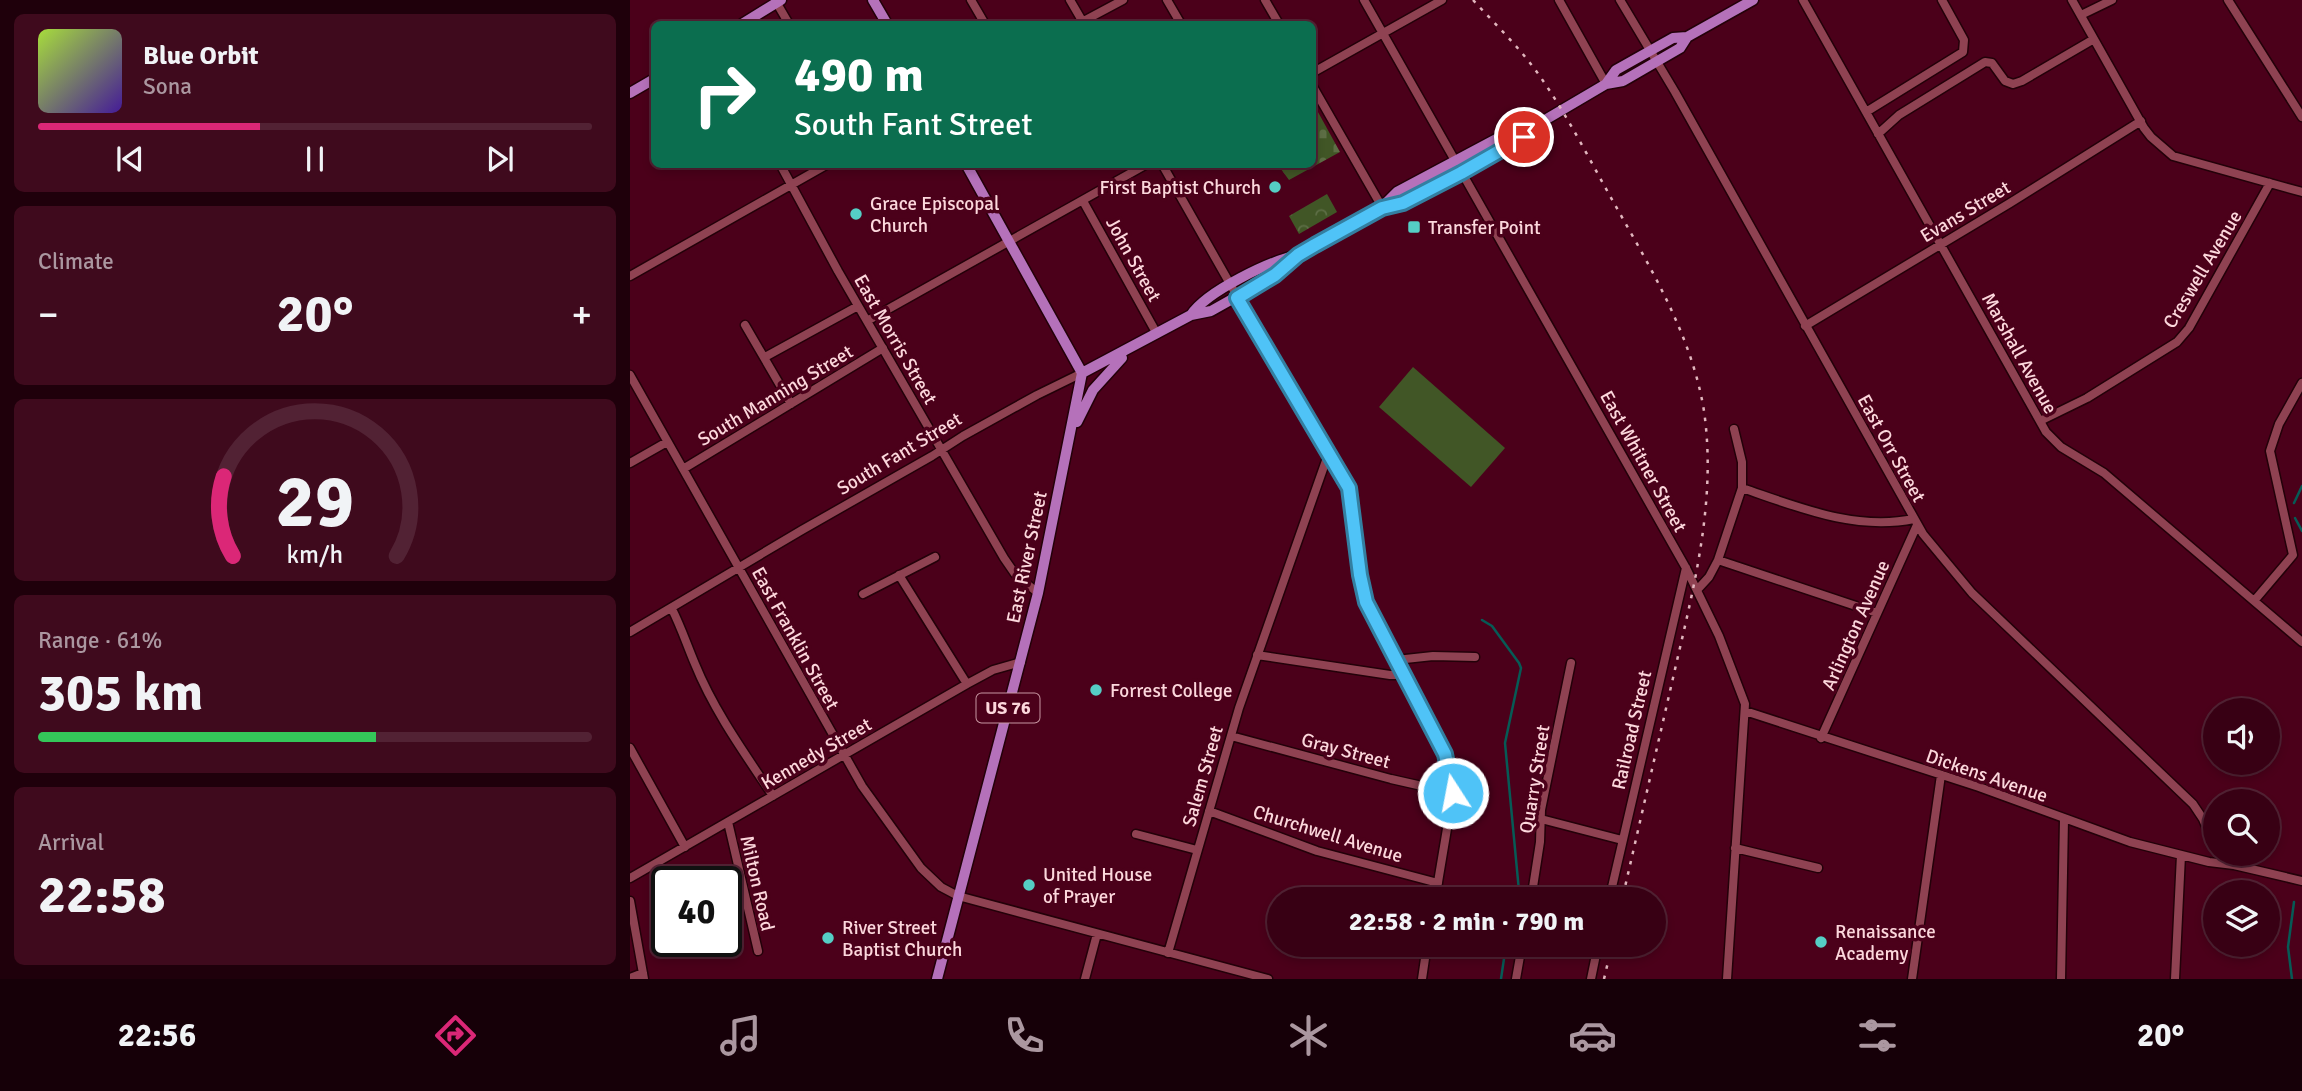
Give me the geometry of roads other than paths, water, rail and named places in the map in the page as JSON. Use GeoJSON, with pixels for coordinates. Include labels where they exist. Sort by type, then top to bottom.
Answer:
{"type":"FeatureCollection","features":[{"type":"Feature","properties":{"kind":"main road"},"geometry":{"type":"LineString","coordinates":[[873,0],[885,21]]}},
{"type":"Feature","properties":{"kind":"main road"},"geometry":{"type":"LineString","coordinates":[[1606,84],[1616,70],[1673,38],[1687,37],[1753,0]]}},
{"type":"Feature","properties":{"kind":"main road"},"geometry":{"type":"LineString","coordinates":[[747,21],[777,1]]}},
{"type":"Feature","properties":{"kind":"main road"},"geometry":{"type":"LineString","coordinates":[[1533,127],[1606,84],[1623,81],[1680,48],[1687,37]]}},
{"type":"Feature","properties":{"kind":"main road"},"geometry":{"type":"LineString","coordinates":[[630,93],[651,81]]}},
{"type":"Feature","properties":{"kind":"main road","name":"South Fant Street"},"geometry":{"type":"LineString","coordinates":[[1382,208],[1396,192],[1504,135],[1533,127]]}},
{"type":"Feature","properties":{"kind":"main road","name":"South Fant Street"},"geometry":{"type":"LineString","coordinates":[[1082,373],[1191,315],[1211,312],[1237,298],[1275,275],[1298,255],[1382,208],[1403,203],[1461,173],[1513,144],[1533,127]]}},
{"type":"Feature","properties":{"kind":"main road"},"geometry":{"type":"LineString","coordinates":[[967,168],[1082,373]]}},
{"type":"Feature","properties":{"kind":"main road","name":"South Fant Street"},"geometry":{"type":"LineString","coordinates":[[1191,315],[1203,300],[1280,259],[1298,255]]}},
{"type":"Feature","properties":{"kind":"main road"},"geometry":{"type":"LineString","coordinates":[[1070,435],[1100,379],[1133,348]]}},
{"type":"Feature","properties":{"kind":"main road","name":"East River Street"},"geometry":{"type":"LineString","coordinates":[[937,979],[1038,593],[1082,373]]}},
{"type":"Feature","properties":{"kind":"street"},"geometry":{"type":"LineString","coordinates":[[971,0],[983,21]]}},
{"type":"Feature","properties":{"kind":"street"},"geometry":{"type":"LineString","coordinates":[[1070,0],[1080,21]]}},
{"type":"Feature","properties":{"kind":"street"},"geometry":{"type":"LineString","coordinates":[[1086,21],[1123,0]]}},
{"type":"Feature","properties":{"kind":"street"},"geometry":{"type":"LineString","coordinates":[[1167,0],[1179,21]]}},
{"type":"Feature","properties":{"kind":"street"},"geometry":{"type":"LineString","coordinates":[[1265,0],[1277,21]]}},
{"type":"Feature","properties":{"kind":"street","name":"East Whitner Street"},"geometry":{"type":"LineString","coordinates":[[1364,0],[1686,568],[1719,636],[1745,704],[1728,979]]}},
{"type":"Feature","properties":{"kind":"street"},"geometry":{"type":"LineString","coordinates":[[1316,71],[1442,0]]}},
{"type":"Feature","properties":{"kind":"street"},"geometry":{"type":"LineString","coordinates":[[1559,0],[1606,84]]}},
{"type":"Feature","properties":{"kind":"street","name":"East Orr Street"},"geometry":{"type":"LineString","coordinates":[[1620,0],[1916,522],[1972,593],[2193,804],[2203,819]]}},
{"type":"Feature","properties":{"kind":"street","name":"Marshall Avenue"},"geometry":{"type":"LineString","coordinates":[[1803,0],[2046,432],[2061,447],[2105,473],[2302,642]]}},
{"type":"Feature","properties":{"kind":"street"},"geometry":{"type":"LineString","coordinates":[[1866,112],[1963,52],[1965,40],[1942,0]]}},
{"type":"Feature","properties":{"kind":"street"},"geometry":{"type":"LineString","coordinates":[[2072,0],[2151,137],[2173,156],[2302,192]]}},
{"type":"Feature","properties":{"kind":"street"},"geometry":{"type":"LineString","coordinates":[[2081,15],[2112,0]]}},
{"type":"Feature","properties":{"kind":"street"},"geometry":{"type":"LineString","coordinates":[[2228,0],[2302,117]]}},
{"type":"Feature","properties":{"kind":"street"},"geometry":{"type":"LineString","coordinates":[[777,1],[787,21]]}},
{"type":"Feature","properties":{"kind":"street"},"geometry":{"type":"LineString","coordinates":[[1878,134],[1899,115],[1985,62],[1992,63],[2005,80],[2013,85],[2094,39]]}},
{"type":"Feature","properties":{"kind":"street"},"geometry":{"type":"LineString","coordinates":[[1316,92],[1382,208]]}},
{"type":"Feature","properties":{"kind":"street","name":"Evans Street"},"geometry":{"type":"LineString","coordinates":[[1805,326],[2141,121]]}},
{"type":"Feature","properties":{"kind":"street","name":"East Morris Street"},"geometry":{"type":"LineString","coordinates":[[782,168],[858,306],[1004,558],[1015,574],[1038,593]]}},
{"type":"Feature","properties":{"kind":"street"},"geometry":{"type":"LineString","coordinates":[[630,276],[821,168]]}},
{"type":"Feature","properties":{"kind":"street"},"geometry":{"type":"LineString","coordinates":[[867,321],[1140,168]]}},
{"type":"Feature","properties":{"kind":"street"},"geometry":{"type":"LineString","coordinates":[[1164,168],[1237,298],[1344,477],[1352,498],[1360,575],[1366,602],[1445,754],[1453,793],[1437,887]]}},
{"type":"Feature","properties":{"kind":"street","name":"Creswell Avenue"},"geometry":{"type":"LineString","coordinates":[[2040,421],[2087,398],[2177,342],[2189,328],[2270,183]]}},
{"type":"Feature","properties":{"kind":"street","name":"John Street"},"geometry":{"type":"LineString","coordinates":[[1083,201],[1157,334]]}},
{"type":"Feature","properties":{"kind":"street"},"geometry":{"type":"LineString","coordinates":[[765,357],[858,306]]}},
{"type":"Feature","properties":{"kind":"street"},"geometry":{"type":"LineString","coordinates":[[745,325],[791,404]]}},
{"type":"Feature","properties":{"kind":"street","name":"South Manning Street"},"geometry":{"type":"LineString","coordinates":[[683,469],[883,348]]}},
{"type":"Feature","properties":{"kind":"street","name":"South Fant Street"},"geometry":{"type":"LineString","coordinates":[[630,632],[942,449],[1037,395],[1082,373]]}},
{"type":"Feature","properties":{"kind":"street","name":"East Franklin Street"},"geometry":{"type":"LineString","coordinates":[[630,375],[842,755],[921,868],[941,887],[958,896],[1268,979]]}},
{"type":"Feature","properties":{"kind":"street"},"geometry":{"type":"LineString","coordinates":[[2254,601],[2293,555],[2270,451],[2279,424],[2302,383]]}},
{"type":"Feature","properties":{"kind":"street"},"geometry":{"type":"LineString","coordinates":[[1697,590],[1709,577],[1718,560],[1742,488],[1742,462],[1734,429]]}},
{"type":"Feature","properties":{"kind":"street","name":"South Manning Street"},"geometry":{"type":"LineString","coordinates":[[630,463],[667,442]]}},
{"type":"Feature","properties":{"kind":"street","name":"Salem Street"},"geometry":{"type":"LineString","coordinates":[[1168,953],[1257,654],[1329,452]]}},
{"type":"Feature","properties":{"kind":"street"},"geometry":{"type":"LineString","coordinates":[[1742,488],[1818,514],[1849,521],[1916,522]]}},
{"type":"Feature","properties":{"kind":"street","name":"Arlington Avenue"},"geometry":{"type":"LineString","coordinates":[[1821,738],[1916,522]]}},
{"type":"Feature","properties":{"kind":"street"},"geometry":{"type":"LineString","coordinates":[[863,594],[935,557]]}},
{"type":"Feature","properties":{"kind":"street"},"geometry":{"type":"LineString","coordinates":[[1718,560],[1877,613]]}},
{"type":"Feature","properties":{"kind":"street","name":"Railroad Street"},"geometry":{"type":"LineString","coordinates":[[1612,887],[1686,568]]}},
{"type":"Feature","properties":{"kind":"street"},"geometry":{"type":"LineString","coordinates":[[899,575],[967,684]]}},
{"type":"Feature","properties":{"kind":"street"},"geometry":{"type":"LineString","coordinates":[[672,609],[712,699],[737,743],[773,796]]}},
{"type":"Feature","properties":{"kind":"street"},"geometry":{"type":"LineString","coordinates":[[1257,654],[1403,675]]}},
{"type":"Feature","properties":{"kind":"street"},"geometry":{"type":"LineString","coordinates":[[1396,660],[1433,656],[1475,657]]}},
{"type":"Feature","properties":{"kind":"street","name":"Kennedy Street"},"geometry":{"type":"LineString","coordinates":[[630,878],[967,684],[993,670],[1021,662]]}},
{"type":"Feature","properties":{"kind":"street","name":"Quarry Street"},"geometry":{"type":"LineString","coordinates":[[1533,887],[1541,819],[1572,663]]}},
{"type":"Feature","properties":{"kind":"street","name":"Dickens Avenue"},"geometry":{"type":"LineString","coordinates":[[1745,711],[1941,775],[2130,842],[2181,855],[2203,856]]}},
{"type":"Feature","properties":{"kind":"street","name":"Gray Street"},"geometry":{"type":"LineString","coordinates":[[1231,736],[1453,793]]}},
{"type":"Feature","properties":{"kind":"street"},"geometry":{"type":"LineString","coordinates":[[630,748],[685,847]]}},
{"type":"Feature","properties":{"kind":"street"},"geometry":{"type":"LineString","coordinates":[[1912,979],[1941,775]]}},
{"type":"Feature","properties":{"kind":"street","name":"Churchwell Avenue"},"geometry":{"type":"LineString","coordinates":[[1209,811],[1317,850],[1438,883]]}},
{"type":"Feature","properties":{"kind":"street"},"geometry":{"type":"LineString","coordinates":[[1541,819],[1622,839]]}},
{"type":"Feature","properties":{"kind":"street"},"geometry":{"type":"LineString","coordinates":[[2060,979],[2064,819]]}},
{"type":"Feature","properties":{"kind":"street","name":"Milton Road"},"geometry":{"type":"LineString","coordinates":[[728,822],[758,951]]}},
{"type":"Feature","properties":{"kind":"street"},"geometry":{"type":"LineString","coordinates":[[1136,834],[1197,850]]}},
{"type":"Feature","properties":{"kind":"street"},"geometry":{"type":"LineString","coordinates":[[1735,848],[1818,868]]}},
{"type":"Feature","properties":{"kind":"street"},"geometry":{"type":"LineString","coordinates":[[2175,979],[2181,855]]}},
{"type":"Feature","properties":{"kind":"street"},"geometry":{"type":"LineString","coordinates":[[2251,866],[2302,881]]}},
{"type":"Feature","properties":{"kind":"street"},"geometry":{"type":"LineString","coordinates":[[630,901],[644,976],[630,978]]}},
{"type":"Feature","properties":{"kind":"street"},"geometry":{"type":"LineString","coordinates":[[1085,979],[1097,934]]}},
{"type":"Feature","properties":{"kind":"street"},"geometry":{"type":"LineString","coordinates":[[1422,979],[1425,957]]}},
{"type":"Feature","properties":{"kind":"street"},"geometry":{"type":"LineString","coordinates":[[1516,979],[1520,957]]}},
{"type":"Feature","properties":{"kind":"street"},"geometry":{"type":"LineString","coordinates":[[1591,979],[1596,957]]}},
{"type":"Feature","properties":{"kind":"waterway"},"geometry":{"type":"LineString","coordinates":[[2294,503],[2302,486]]}},
{"type":"Feature","properties":{"kind":"waterway"},"geometry":{"type":"LineString","coordinates":[[2295,518],[2302,531]]}},
{"type":"Feature","properties":{"kind":"waterway"},"geometry":{"type":"LineString","coordinates":[[1482,620],[1492,626],[1521,668],[1505,743],[1519,887]]}},
{"type":"Feature","properties":{"kind":"waterway"},"geometry":{"type":"LineString","coordinates":[[2292,979],[2288,947],[2294,902]]}},
{"type":"Feature","properties":{"kind":"waterway"},"geometry":{"type":"LineString","coordinates":[[1501,979],[1504,957]]}},
{"type":"Feature","properties":{"kind":"railway"},"geometry":{"type":"LineString","coordinates":[[1473,0],[1532,65],[1578,139],[1668,304],[1690,356],[1704,411],[1707,479],[1701,546],[1625,887]]}},
{"type":"Feature","properties":{"kind":"railway"},"geometry":{"type":"LineString","coordinates":[[1604,979],[1609,957]]}},
{"type":"Feature","properties":{"kind":"place","name":"First Baptist Church"},"geometry":{"type":"Point","coordinates":[1275,187]}},
{"type":"Feature","properties":{"kind":"place","name":"Grace Episcopal Church"},"geometry":{"type":"Point","coordinates":[856,214]}},
{"type":"Feature","properties":{"kind":"place","name":"Transfer Point"},"geometry":{"type":"Point","coordinates":[1414,227]}},
{"type":"Feature","properties":{"kind":"place","name":"Forrest College"},"geometry":{"type":"Point","coordinates":[1096,690]}},
{"type":"Feature","properties":{"kind":"place","name":"United House of Prayer"},"geometry":{"type":"Point","coordinates":[1029,885]}},
{"type":"Feature","properties":{"kind":"place","name":"River Street Baptist Church"},"geometry":{"type":"Point","coordinates":[828,938]}},
{"type":"Feature","properties":{"kind":"place","name":"Renaissance Academy"},"geometry":{"type":"Point","coordinates":[1821,942]}}]}
